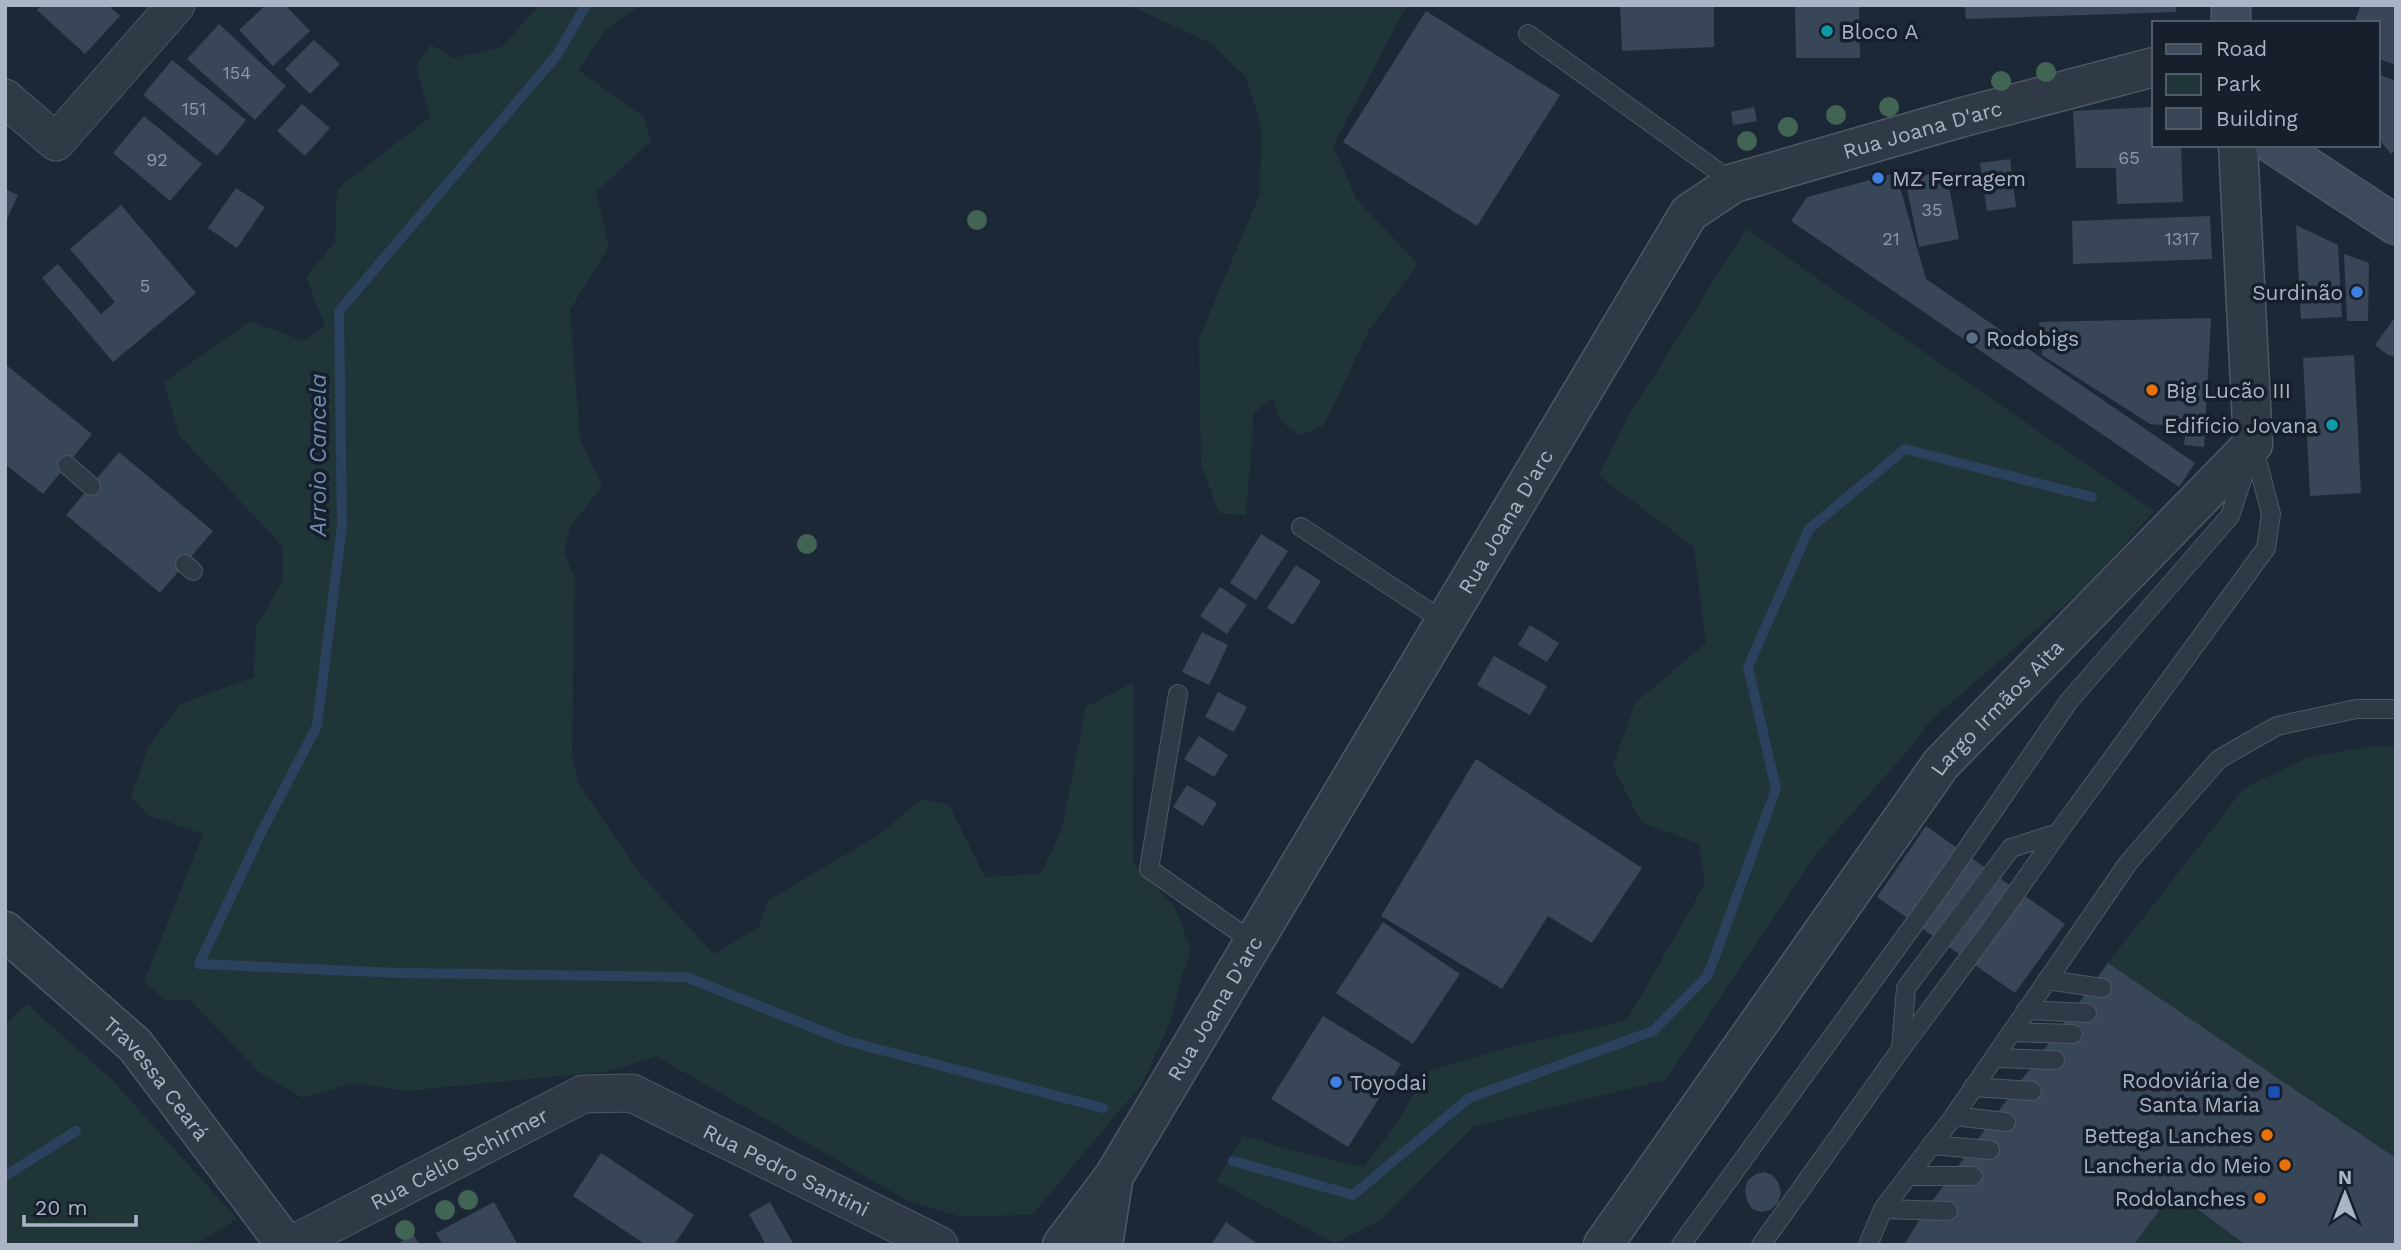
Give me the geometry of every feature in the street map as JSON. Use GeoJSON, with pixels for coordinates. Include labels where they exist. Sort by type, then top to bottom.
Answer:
{"type":"FeatureCollection","features":[{"type":"Feature","properties":{"kind":"main road"},"geometry":{"type":"LineString","coordinates":[[2277,147],[2396,225]]}},
{"type":"Feature","properties":{"kind":"street"},"geometry":{"type":"LineString","coordinates":[[5,98],[56,142],[176,5]]}},
{"type":"Feature","properties":{"kind":"street","name":"Rua Joana D'arc"},"geometry":{"type":"LineString","coordinates":[[1062,1245],[1114,1175],[1689,213],[1734,183],[1963,117],[2152,68]]}},
{"type":"Feature","properties":{"kind":"street"},"geometry":{"type":"LineString","coordinates":[[2238,147],[2253,444]]}},
{"type":"Feature","properties":{"kind":"street","name":"Largo Irmãos Aita"},"geometry":{"type":"LineString","coordinates":[[1603,1245],[1941,764],[2253,444]]}},
{"type":"Feature","properties":{"kind":"street","name":"Travessa Ceará"},"geometry":{"type":"LineString","coordinates":[[5,931],[135,1045],[288,1245]]}},
{"type":"Feature","properties":{"kind":"street","name":"Rua Célio Schirmer"},"geometry":{"type":"LineString","coordinates":[[288,1245],[583,1094],[632,1093]]}},
{"type":"Feature","properties":{"kind":"street","name":"Rua Pedro Santini"},"geometry":{"type":"LineString","coordinates":[[632,1093],[939,1245]]}},
{"type":"Feature","properties":{"kind":"street"},"geometry":{"type":"LineString","coordinates":[[1103,1245],[1114,1175]]}},
{"type":"Feature","properties":{"kind":"lane"},"geometry":{"type":"LineString","coordinates":[[1528,34],[1734,183]]}},
{"type":"Feature","properties":{"kind":"lane"},"geometry":{"type":"LineString","coordinates":[[1761,1245],[2266,548],[2271,514],[2253,444]]}},
{"type":"Feature","properties":{"kind":"lane"},"geometry":{"type":"LineString","coordinates":[[1682,1245],[1933,898],[2069,701],[2230,516],[2253,444]]}},
{"type":"Feature","properties":{"kind":"lane"},"geometry":{"type":"LineString","coordinates":[[67,465],[91,486]]}},
{"type":"Feature","properties":{"kind":"lane"},"geometry":{"type":"LineString","coordinates":[[1301,527],[1445,622]]}},
{"type":"Feature","properties":{"kind":"lane"},"geometry":{"type":"LineString","coordinates":[[1178,694],[1149,869],[1253,942]]}},
{"type":"Feature","properties":{"kind":"lane"},"geometry":{"type":"LineString","coordinates":[[1868,1245],[1883,1209],[1954,1116],[2127,863],[2219,759],[2277,726],[2356,709],[2396,709]]}},
{"type":"Feature","properties":{"kind":"lane"},"geometry":{"type":"LineString","coordinates":[[1901,1049],[1906,988],[2011,848],[2058,833]]}},
{"type":"Feature","properties":{"kind":"lane"},"geometry":{"type":"LineString","coordinates":[[1986,881],[2034,866]]}},
{"type":"Feature","properties":{"kind":"lane"},"geometry":{"type":"LineString","coordinates":[[2047,980],[2102,988]]}},
{"type":"Feature","properties":{"kind":"lane"},"geometry":{"type":"LineString","coordinates":[[2026,1010],[2087,1013]]}},
{"type":"Feature","properties":{"kind":"lane"},"geometry":{"type":"LineString","coordinates":[[2011,1032],[2073,1034]]}},
{"type":"Feature","properties":{"kind":"lane"},"geometry":{"type":"LineString","coordinates":[[1994,1058],[2056,1060]]}},
{"type":"Feature","properties":{"kind":"lane"},"geometry":{"type":"LineString","coordinates":[[1973,1087],[2032,1091]]}},
{"type":"Feature","properties":{"kind":"lane"},"geometry":{"type":"LineString","coordinates":[[1954,1116],[2006,1122]]}},
{"type":"Feature","properties":{"kind":"lane"},"geometry":{"type":"LineString","coordinates":[[1931,1145],[1990,1150]]}},
{"type":"Feature","properties":{"kind":"lane"},"geometry":{"type":"LineString","coordinates":[[1908,1175],[1973,1175]]}},
{"type":"Feature","properties":{"kind":"lane"},"geometry":{"type":"LineString","coordinates":[[1883,1209],[1948,1211]]}},
{"type":"Feature","properties":{"kind":"green space"},"geometry":{"type":"Polygon","coordinates":[[[539,5],[641,5],[606,29],[578,70],[644,117],[651,141],[596,192],[609,246],[570,310],[580,440],[602,486],[570,527],[564,553],[575,578],[572,755],[578,783],[640,874],[714,954],[759,927],[767,901],[879,835],[922,799],[949,805],[985,877],[1041,874],[1062,829],[1086,707],[1134,682],[1133,863],[1174,906],[1191,949],[1171,1020],[1142,1084],[1032,1215],[958,1216],[908,1201],[656,1056],[611,1071],[406,1091],[353,1083],[303,1098],[259,1072],[190,1000],[165,1000],[144,982],[203,834],[148,815],[131,796],[149,746],[180,704],[254,677],[256,626],[283,580],[283,547],[179,435],[164,382],[251,321],[303,341],[325,326],[306,277],[335,242],[337,189],[430,117],[416,66],[431,45],[454,58],[502,47],[539,5]]]}},
{"type":"Feature","properties":{"kind":"green space"},"geometry":{"type":"Polygon","coordinates":[[[1129,5],[1407,5],[1333,146],[1357,200],[1418,264],[1369,330],[1324,425],[1301,435],[1281,422],[1273,397],[1254,413],[1246,515],[1219,513],[1201,464],[1199,338],[1260,194],[1261,126],[1246,77],[1210,43],[1129,5]]]}},
{"type":"Feature","properties":{"kind":"green space"},"geometry":{"type":"Polygon","coordinates":[[[1746,229],[2154,511],[2088,585],[1932,719],[1905,754],[1815,855],[1665,1080],[1473,1127],[1381,1220],[1335,1243],[1216,1181],[1243,1135],[1290,1150],[1364,1167],[1395,1125],[1428,1071],[1504,1049],[1627,1020],[1705,884],[1699,844],[1641,822],[1613,766],[1635,703],[1706,643],[1694,547],[1599,476],[1631,412],[1746,229]]]}},
{"type":"Feature","properties":{"kind":"green space"},"geometry":{"type":"Polygon","coordinates":[[[2371,746],[2396,747],[2396,1158],[2108,963],[2244,788],[2307,758],[2371,746]]]}},
{"type":"Feature","properties":{"kind":"green space"},"geometry":{"type":"Polygon","coordinates":[[[27,1004],[113,1081],[237,1219],[194,1245],[5,1245],[5,1025],[27,1004]]]}},
{"type":"Feature","properties":{"kind":"green space"},"geometry":{"type":"Polygon","coordinates":[[[2173,1191],[2243,1243],[2242,1245],[2134,1245],[2173,1191]]]}},
{"type":"Feature","properties":{"kind":"building"},"geometry":{"type":"Polygon","coordinates":[[[41,5],[108,5],[120,16],[85,54],[37,10],[41,5]]]}},
{"type":"Feature","properties":{"kind":"building"},"geometry":{"type":"Polygon","coordinates":[[[266,5],[285,5],[310,31],[273,66],[239,30],[266,5]]]}},
{"type":"Feature","properties":{"kind":"building"},"geometry":{"type":"Polygon","coordinates":[[[1620,5],[1714,5],[1714,47],[1622,51],[1620,5]]]}},
{"type":"Feature","properties":{"kind":"building","name":"Bloco A"},"geometry":{"type":"Polygon","coordinates":[[[1795,5],[1859,5],[1860,58],[1796,58],[1795,5]]]}},
{"type":"Feature","properties":{"kind":"building","name":"Bloco A"},"geometry":{"type":"Polygon","coordinates":[[[1965,5],[2176,5],[2176,12],[1966,19],[1965,5]]]}},
{"type":"Feature","properties":{"kind":"building"},"geometry":{"type":"Polygon","coordinates":[[[2361,5],[2396,5],[2396,65],[2380,60],[2380,21],[2355,21],[2361,5]]]}},
{"type":"Feature","properties":{"kind":"building"},"geometry":{"type":"Polygon","coordinates":[[[1426,11],[1560,95],[1477,226],[1343,142],[1426,11]]]}},
{"type":"Feature","properties":{"kind":"building"},"geometry":{"type":"Polygon","coordinates":[[[219,24],[286,86],[255,120],[187,59],[219,24]]]}},
{"type":"Feature","properties":{"kind":"building"},"geometry":{"type":"Polygon","coordinates":[[[314,40],[340,64],[310,94],[285,69],[314,40]]]}},
{"type":"Feature","properties":{"kind":"building"},"geometry":{"type":"Polygon","coordinates":[[[172,60],[246,120],[217,156],[143,95],[172,60]]]}},
{"type":"Feature","properties":{"kind":"building"},"geometry":{"type":"Polygon","coordinates":[[[2380,75],[2396,81],[2396,149],[2391,154],[2380,140],[2380,75]]]}},
{"type":"Feature","properties":{"kind":"building"},"geometry":{"type":"Polygon","coordinates":[[[302,104],[330,128],[305,156],[277,131],[302,104]]]}},
{"type":"Feature","properties":{"kind":"building"},"geometry":{"type":"Polygon","coordinates":[[[1754,107],[1757,121],[1733,125],[1731,112],[1754,107]]]}},
{"type":"Feature","properties":{"kind":"building"},"geometry":{"type":"Polygon","coordinates":[[[2152,107],[2152,147],[2181,147],[2183,202],[2117,204],[2116,168],[2076,168],[2073,111],[2152,107]]]}},
{"type":"Feature","properties":{"kind":"building"},"geometry":{"type":"Polygon","coordinates":[[[144,116],[202,164],[170,201],[113,153],[144,116]]]}},
{"type":"Feature","properties":{"kind":"building"},"geometry":{"type":"Polygon","coordinates":[[[2010,159],[2016,207],[1987,211],[1980,163],[2010,159]]]}},
{"type":"Feature","properties":{"kind":"building"},"geometry":{"type":"Polygon","coordinates":[[[1946,171],[1959,239],[1919,247],[1905,179],[1946,171]]]}},
{"type":"Feature","properties":{"kind":"building"},"geometry":{"type":"Polygon","coordinates":[[[1896,173],[1926,279],[2195,463],[2179,487],[1791,221],[1807,197],[1896,173]]]}},
{"type":"Feature","properties":{"kind":"building"},"geometry":{"type":"Polygon","coordinates":[[[236,188],[265,207],[237,248],[208,228],[236,188]]]}},
{"type":"Feature","properties":{"kind":"building"},"geometry":{"type":"Polygon","coordinates":[[[5,189],[18,195],[5,223],[5,189]]]}},
{"type":"Feature","properties":{"kind":"building"},"geometry":{"type":"Polygon","coordinates":[[[121,205],[196,293],[113,362],[42,278],[58,264],[101,314],[115,302],[70,249],[121,205]]]}},
{"type":"Feature","properties":{"kind":"building"},"geometry":{"type":"Polygon","coordinates":[[[2210,216],[2212,259],[2073,264],[2072,221],[2210,216]]]}},
{"type":"Feature","properties":{"kind":"building"},"geometry":{"type":"Polygon","coordinates":[[[2296,225],[2338,245],[2342,317],[2301,319],[2296,225]]]}},
{"type":"Feature","properties":{"kind":"building","name":"Surdinão"},"geometry":{"type":"Polygon","coordinates":[[[2344,254],[2369,263],[2368,321],[2347,321],[2344,254]]]}},
{"type":"Feature","properties":{"kind":"building"},"geometry":{"type":"Polygon","coordinates":[[[2396,316],[2396,357],[2388,355],[2375,345],[2396,316]]]}},
{"type":"Feature","properties":{"kind":"building","name":"Big Lucão III"},"geometry":{"type":"Polygon","coordinates":[[[2211,318],[2204,447],[2184,445],[2186,427],[2150,424],[2042,355],[2039,322],[2211,318]]]}},
{"type":"Feature","properties":{"kind":"building","name":"Edifício Jovana"},"geometry":{"type":"Polygon","coordinates":[[[2354,355],[2361,493],[2310,496],[2303,358],[2354,355]]]}},
{"type":"Feature","properties":{"kind":"building"},"geometry":{"type":"Polygon","coordinates":[[[5,364],[92,434],[43,494],[5,464],[5,364]]]}},
{"type":"Feature","properties":{"kind":"building"},"geometry":{"type":"Polygon","coordinates":[[[119,452],[213,531],[160,593],[66,515],[119,452]]]}},
{"type":"Feature","properties":{"kind":"building"},"geometry":{"type":"Polygon","coordinates":[[[1261,534],[1288,551],[1256,600],[1230,583],[1261,534]]]}},
{"type":"Feature","properties":{"kind":"building"},"geometry":{"type":"Polygon","coordinates":[[[1296,565],[1321,581],[1293,625],[1267,608],[1296,565]]]}},
{"type":"Feature","properties":{"kind":"building"},"geometry":{"type":"Polygon","coordinates":[[[1220,587],[1247,605],[1227,634],[1200,616],[1220,587]]]}},
{"type":"Feature","properties":{"kind":"building"},"geometry":{"type":"Polygon","coordinates":[[[1530,625],[1559,643],[1547,662],[1518,645],[1530,625]]]}},
{"type":"Feature","properties":{"kind":"building"},"geometry":{"type":"Polygon","coordinates":[[[1202,632],[1228,645],[1209,685],[1182,672],[1202,632]]]}},
{"type":"Feature","properties":{"kind":"building"},"geometry":{"type":"Polygon","coordinates":[[[1494,656],[1547,686],[1530,715],[1477,685],[1494,656]]]}},
{"type":"Feature","properties":{"kind":"building"},"geometry":{"type":"Polygon","coordinates":[[[1218,692],[1247,707],[1234,732],[1205,717],[1218,692]]]}},
{"type":"Feature","properties":{"kind":"building"},"geometry":{"type":"Polygon","coordinates":[[[1199,736],[1228,755],[1214,777],[1184,759],[1199,736]]]}},
{"type":"Feature","properties":{"kind":"building"},"geometry":{"type":"Polygon","coordinates":[[[1476,759],[1642,868],[1592,943],[1548,916],[1502,989],[1381,916],[1476,759]]]}},
{"type":"Feature","properties":{"kind":"building"},"geometry":{"type":"Polygon","coordinates":[[[1187,785],[1217,803],[1203,826],[1173,807],[1187,785]]]}},
{"type":"Feature","properties":{"kind":"building"},"geometry":{"type":"Polygon","coordinates":[[[1926,826],[2065,924],[2015,993],[1877,897],[1926,826]]]}},
{"type":"Feature","properties":{"kind":"building"},"geometry":{"type":"Polygon","coordinates":[[[1383,922],[1460,974],[1413,1044],[1336,993],[1383,922]]]}},
{"type":"Feature","properties":{"kind":"building"},"geometry":{"type":"Polygon","coordinates":[[[2108,963],[2396,1158],[2396,1245],[2242,1245],[2243,1243],[2173,1191],[2134,1245],[1904,1245],[1924,1212],[2108,963]]]}},
{"type":"Feature","properties":{"kind":"building","name":"Toyodai"},"geometry":{"type":"Polygon","coordinates":[[[1323,1016],[1401,1064],[1348,1147],[1271,1099],[1323,1016]]]}},
{"type":"Feature","properties":{"kind":"building"},"geometry":{"type":"Polygon","coordinates":[[[601,1153],[694,1215],[674,1245],[646,1245],[573,1196],[601,1153]]]}},
{"type":"Feature","properties":{"kind":"building"},"geometry":{"type":"Polygon","coordinates":[[[1765,1172],[1778,1182],[1781,1193],[1778,1203],[1770,1210],[1761,1212],[1752,1209],[1745,1190],[1748,1180],[1765,1172]]]}},
{"type":"Feature","properties":{"kind":"building"},"geometry":{"type":"Polygon","coordinates":[[[494,1202],[518,1245],[443,1245],[436,1233],[494,1202]]]}},
{"type":"Feature","properties":{"kind":"building"},"geometry":{"type":"Polygon","coordinates":[[[770,1202],[794,1245],[766,1245],[749,1214],[770,1202]]]}},
{"type":"Feature","properties":{"kind":"building"},"geometry":{"type":"Polygon","coordinates":[[[1226,1222],[1259,1245],[1211,1245],[1226,1222]]]}},
{"type":"Feature","properties":{"kind":"building"},"geometry":{"type":"Polygon","coordinates":[[[413,1234],[420,1245],[396,1245],[413,1234]]]}},
{"type":"Feature","properties":{"kind":"waterway","name":"Arroio Cancela"},"geometry":{"type":"LineString","coordinates":[[586,5],[557,55],[339,311],[342,526],[317,726],[261,833],[199,964],[399,973],[686,977],[847,1041],[1103,1108]]}},
{"type":"Feature","properties":{"kind":"waterway"},"geometry":{"type":"LineString","coordinates":[[1233,1161],[1353,1195],[1469,1098],[1653,1031],[1708,975],[1776,789],[1748,667],[1809,529],[1905,449],[2092,497]]}},
{"type":"Feature","properties":{"kind":"waterway","name":"Arroio Cancela"},"geometry":{"type":"LineString","coordinates":[[5,1176],[76,1131]]}},
{"type":"Feature","properties":{"kind":"place","name":"Bloco A"},"geometry":{"type":"Point","coordinates":[1827,31]}},
{"type":"Feature","properties":{"kind":"place","name":"MZ Ferragem"},"geometry":{"type":"Point","coordinates":[1878,178]}},
{"type":"Feature","properties":{"kind":"place","name":"Surdinão"},"geometry":{"type":"Point","coordinates":[2357,292]}},
{"type":"Feature","properties":{"kind":"place","name":"Rodobigs"},"geometry":{"type":"Point","coordinates":[1972,338]}},
{"type":"Feature","properties":{"kind":"place","name":"Big Lucão III"},"geometry":{"type":"Point","coordinates":[2152,390]}},
{"type":"Feature","properties":{"kind":"place","name":"Edifício Jovana"},"geometry":{"type":"Point","coordinates":[2332,425]}},
{"type":"Feature","properties":{"kind":"place","name":"Toyodai"},"geometry":{"type":"Point","coordinates":[1336,1082]}},
{"type":"Feature","properties":{"kind":"place","name":"Rodoviária de Santa Maria"},"geometry":{"type":"Point","coordinates":[2274,1092]}},
{"type":"Feature","properties":{"kind":"place","name":"Bettega Lanches"},"geometry":{"type":"Point","coordinates":[2267,1135]}},
{"type":"Feature","properties":{"kind":"place","name":"Lancheria do Meio"},"geometry":{"type":"Point","coordinates":[2285,1165]}},
{"type":"Feature","properties":{"kind":"place","name":"Rodolanches"},"geometry":{"type":"Point","coordinates":[2260,1198]}}]}
